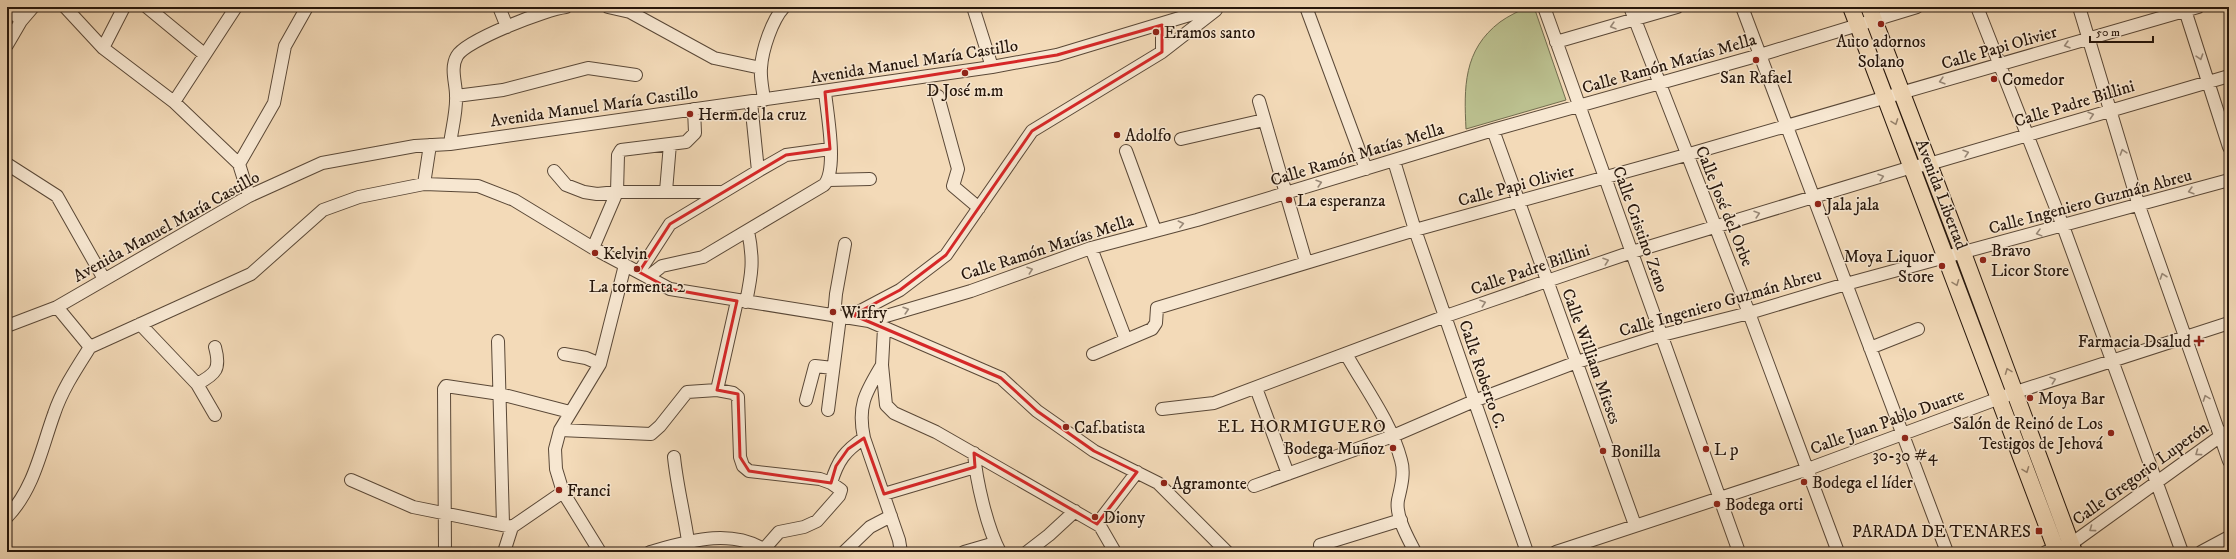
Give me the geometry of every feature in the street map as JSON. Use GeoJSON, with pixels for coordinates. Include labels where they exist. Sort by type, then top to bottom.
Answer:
{"type":"FeatureCollection","features":[{"type":"Feature","properties":{"kind":"main road","name":"Avenida Libertad"},"geometry":{"type":"LineString","coordinates":[[1851,7],[1999,398],[2061,550]]}},
{"type":"Feature","properties":{"kind":"main road","name":"Avenida Libertad"},"geometry":{"type":"LineString","coordinates":[[1872,13],[1901,93],[2016,392],[2061,550]]}},
{"type":"Feature","properties":{"kind":"street"},"geometry":{"type":"LineString","coordinates":[[8,7],[20,21]]}},
{"type":"Feature","properties":{"kind":"street"},"geometry":{"type":"LineString","coordinates":[[7,45],[20,21],[33,7]]}},
{"type":"Feature","properties":{"kind":"street"},"geometry":{"type":"LineString","coordinates":[[65,7],[103,48],[174,102],[239,164],[249,196]]}},
{"type":"Feature","properties":{"kind":"street"},"geometry":{"type":"LineString","coordinates":[[103,48],[124,7]]}},
{"type":"Feature","properties":{"kind":"street"},"geometry":{"type":"LineString","coordinates":[[147,7],[204,54]]}},
{"type":"Feature","properties":{"kind":"street"},"geometry":{"type":"LineString","coordinates":[[174,102],[236,7]]}},
{"type":"Feature","properties":{"kind":"street"},"geometry":{"type":"LineString","coordinates":[[239,164],[274,103],[285,46],[307,7]]}},
{"type":"Feature","properties":{"kind":"street"},"geometry":{"type":"LineString","coordinates":[[499,7],[507,27]]}},
{"type":"Feature","properties":{"kind":"street"},"geometry":{"type":"LineString","coordinates":[[450,144],[456,96],[453,70],[456,57],[464,48],[507,27],[553,8],[566,7]]}},
{"type":"Feature","properties":{"kind":"street"},"geometry":{"type":"LineString","coordinates":[[608,7],[630,12],[714,58],[760,68]]}},
{"type":"Feature","properties":{"kind":"street"},"geometry":{"type":"LineString","coordinates":[[764,100],[760,68],[772,25],[776,16],[784,7]]}},
{"type":"Feature","properties":{"kind":"street"},"geometry":{"type":"LineString","coordinates":[[973,7],[992,67]]}},
{"type":"Feature","properties":{"kind":"street","name":"Avenida Manuel María Castillo"},"geometry":{"type":"LineString","coordinates":[[7,326],[57,307],[249,196],[322,163],[430,145],[450,144],[825,92],[992,67],[1057,55],[1162,25],[1216,7]]}},
{"type":"Feature","properties":{"kind":"street"},"geometry":{"type":"LineString","coordinates":[[840,317],[900,290],[946,255],[1032,131],[1162,52],[1221,7]]}},
{"type":"Feature","properties":{"kind":"street"},"geometry":{"type":"LineString","coordinates":[[1306,7],[1366,169]]}},
{"type":"Feature","properties":{"kind":"street","name":"Calle Cristino Zeno"},"geometry":{"type":"LineString","coordinates":[[1544,7],[1740,552]]}},
{"type":"Feature","properties":{"kind":"street","name":"Calle José del Orbe"},"geometry":{"type":"LineString","coordinates":[[1630,7],[1686,155],[1749,313],[1838,552]]}},
{"type":"Feature","properties":{"kind":"street"},"geometry":{"type":"LineString","coordinates":[[1556,42],[1677,7]]}},
{"type":"Feature","properties":{"kind":"street"},"geometry":{"type":"LineString","coordinates":[[1742,7],[1947,552]]}},
{"type":"Feature","properties":{"kind":"street"},"geometry":{"type":"LineString","coordinates":[[1872,13],[1917,7]]}},
{"type":"Feature","properties":{"kind":"street"},"geometry":{"type":"LineString","coordinates":[[1978,7],[2063,226],[2182,552]]}},
{"type":"Feature","properties":{"kind":"street"},"geometry":{"type":"LineString","coordinates":[[2079,7],[2139,206],[2185,338],[2225,433],[2229,461]]}},
{"type":"Feature","properties":{"kind":"street","name":"Calle Papi Olivier"},"geometry":{"type":"LineString","coordinates":[[1126,340],[1152,329],[1156,323],[1157,308],[1415,230],[1686,155],[2088,39],[2185,9],[2198,7]]}},
{"type":"Feature","properties":{"kind":"street"},"geometry":{"type":"LineString","coordinates":[[2185,9],[2229,147]]}},
{"type":"Feature","properties":{"kind":"street","name":"Calle Ramón Matías Mella"},"geometry":{"type":"LineString","coordinates":[[869,322],[971,291],[1091,248],[1197,220],[1493,130],[1660,84],[1858,26],[1872,13]]}},
{"type":"Feature","properties":{"kind":"street"},"geometry":{"type":"LineString","coordinates":[[1162,25],[1162,52]]}},
{"type":"Feature","properties":{"kind":"street"},"geometry":{"type":"LineString","coordinates":[[456,96],[503,90],[588,68],[636,75]]}},
{"type":"Feature","properties":{"kind":"street","name":"Calle Padre Billini"},"geometry":{"type":"LineString","coordinates":[[1162,409],[1214,403],[1446,316],[1632,252],[1813,197],[2229,76]]}},
{"type":"Feature","properties":{"kind":"street"},"geometry":{"type":"LineString","coordinates":[[825,92],[830,148],[829,180]]}},
{"type":"Feature","properties":{"kind":"street"},"geometry":{"type":"LineString","coordinates":[[938,96],[958,169],[953,186],[979,208]]}},
{"type":"Feature","properties":{"kind":"street"},"geometry":{"type":"LineString","coordinates":[[1259,101],[1306,262]]}},
{"type":"Feature","properties":{"kind":"street"},"geometry":{"type":"LineString","coordinates":[[751,102],[758,170]]}},
{"type":"Feature","properties":{"kind":"street"},"geometry":{"type":"LineString","coordinates":[[593,248],[617,192],[618,155],[621,150],[686,142],[692,138],[695,133],[694,109]]}},
{"type":"Feature","properties":{"kind":"street"},"geometry":{"type":"LineString","coordinates":[[1181,139],[1264,120]]}},
{"type":"Feature","properties":{"kind":"street","name":"Calle William Mieses"},"geometry":{"type":"LineString","coordinates":[[1493,130],[1635,525]]}},
{"type":"Feature","properties":{"kind":"street"},"geometry":{"type":"LineString","coordinates":[[666,192],[670,144]]}},
{"type":"Feature","properties":{"kind":"street"},"geometry":{"type":"LineString","coordinates":[[424,184],[430,145]]}},
{"type":"Feature","properties":{"kind":"street"},"geometry":{"type":"LineString","coordinates":[[643,275],[670,224],[720,192],[786,155],[830,148]]}},
{"type":"Feature","properties":{"kind":"street"},"geometry":{"type":"LineString","coordinates":[[1126,151],[1155,230]]}},
{"type":"Feature","properties":{"kind":"street","name":"Calle Roberto C."},"geometry":{"type":"LineString","coordinates":[[1394,160],[1415,230],[1527,552]]}},
{"type":"Feature","properties":{"kind":"street"},"geometry":{"type":"LineString","coordinates":[[7,164],[57,196],[104,279]]}},
{"type":"Feature","properties":{"kind":"street"},"geometry":{"type":"LineString","coordinates":[[554,171],[566,185],[584,192],[597,194],[617,192],[720,192]]}},
{"type":"Feature","properties":{"kind":"street"},"geometry":{"type":"LineString","coordinates":[[643,275],[662,266],[703,257],[824,185],[829,180],[870,178]]}},
{"type":"Feature","properties":{"kind":"street","name":"Calle Ingeniero Guzmán Abreu"},"geometry":{"type":"LineString","coordinates":[[1254,486],[1394,436],[1474,401],[1576,362],[1662,335],[1749,313],[1846,284],[2139,206],[2229,180]]}},
{"type":"Feature","properties":{"kind":"street"},"geometry":{"type":"LineString","coordinates":[[7,517],[29,484],[42,456],[54,414],[69,380],[90,347],[251,274],[324,210],[359,197],[424,184],[478,186],[514,200],[593,248],[670,289],[869,322],[1001,378],[1037,411],[1094,451],[1158,483],[1227,552]]}},
{"type":"Feature","properties":{"kind":"street"},"geometry":{"type":"LineString","coordinates":[[717,390],[742,301],[752,273],[753,256],[748,230]]}},
{"type":"Feature","properties":{"kind":"street"},"geometry":{"type":"LineString","coordinates":[[828,410],[840,317],[836,294],[845,244]]}},
{"type":"Feature","properties":{"kind":"street"},"geometry":{"type":"LineString","coordinates":[[1091,248],[1126,340],[1093,354]]}},
{"type":"Feature","properties":{"kind":"street"},"geometry":{"type":"LineString","coordinates":[[600,552],[563,492],[556,462],[555,449],[560,430],[600,364],[626,265]]}},
{"type":"Feature","properties":{"kind":"street"},"geometry":{"type":"LineString","coordinates":[[57,307],[90,347]]}},
{"type":"Feature","properties":{"kind":"street","name":"Calle Juan Pablo Duarte"},"geometry":{"type":"LineString","coordinates":[[1556,552],[1808,469],[1902,432],[2016,392],[2111,360],[2185,338],[2229,322]]}},
{"type":"Feature","properties":{"kind":"street"},"geometry":{"type":"LineString","coordinates":[[140,324],[197,384],[215,414]]}},
{"type":"Feature","properties":{"kind":"street"},"geometry":{"type":"LineString","coordinates":[[884,328],[882,365],[886,405],[894,413],[936,432],[1097,524],[1100,526],[1116,552]]}},
{"type":"Feature","properties":{"kind":"street"},"geometry":{"type":"LineString","coordinates":[[1870,348],[1918,329]]}},
{"type":"Feature","properties":{"kind":"street"},"geometry":{"type":"LineString","coordinates":[[498,341],[500,461],[508,526],[504,552]]}},
{"type":"Feature","properties":{"kind":"street"},"geometry":{"type":"LineString","coordinates":[[197,384],[209,378],[217,370],[218,359],[215,347]]}},
{"type":"Feature","properties":{"kind":"street"},"geometry":{"type":"LineString","coordinates":[[564,354],[586,358],[600,364]]}},
{"type":"Feature","properties":{"kind":"street"},"geometry":{"type":"LineString","coordinates":[[1346,354],[1394,436],[1402,462],[1402,486],[1398,499],[1401,520],[1415,552]]}},
{"type":"Feature","properties":{"kind":"street"},"geometry":{"type":"LineString","coordinates":[[882,365],[866,392],[861,408],[860,420],[864,438],[899,540],[901,552]]}},
{"type":"Feature","properties":{"kind":"street"},"geometry":{"type":"LineString","coordinates":[[806,400],[815,366],[834,368]]}},
{"type":"Feature","properties":{"kind":"street"},"geometry":{"type":"LineString","coordinates":[[445,551],[444,389],[446,386],[456,386],[500,394],[570,412]]}},
{"type":"Feature","properties":{"kind":"street"},"geometry":{"type":"LineString","coordinates":[[1256,388],[1288,474]]}},
{"type":"Feature","properties":{"kind":"street"},"geometry":{"type":"LineString","coordinates":[[560,430],[640,435],[651,434],[660,426],[687,392],[717,390],[733,393],[738,396],[740,457],[743,466],[749,471],[809,477],[831,483],[838,487],[841,492],[826,513],[818,521],[804,527],[779,532],[766,551],[740,540],[720,536],[688,541],[650,552]]}},
{"type":"Feature","properties":{"kind":"street","name":"Calle Gregorio Luperón"},"geometry":{"type":"LineString","coordinates":[[2061,550],[2156,484],[2225,433]]}},
{"type":"Feature","properties":{"kind":"street"},"geometry":{"type":"LineString","coordinates":[[831,483],[836,466],[848,449],[864,438]]}},
{"type":"Feature","properties":{"kind":"street"},"geometry":{"type":"LineString","coordinates":[[964,552],[998,548],[975,467],[974,453]]}},
{"type":"Feature","properties":{"kind":"street"},"geometry":{"type":"LineString","coordinates":[[674,457],[676,485],[682,499],[688,541]]}},
{"type":"Feature","properties":{"kind":"street"},"geometry":{"type":"LineString","coordinates":[[884,494],[975,467]]}},
{"type":"Feature","properties":{"kind":"street"},"geometry":{"type":"LineString","coordinates":[[1097,524],[1137,472]]}},
{"type":"Feature","properties":{"kind":"street"},"geometry":{"type":"LineString","coordinates":[[350,480],[413,507],[445,512],[508,526],[563,492]]}},
{"type":"Feature","properties":{"kind":"street"},"geometry":{"type":"LineString","coordinates":[[1027,552],[1049,535],[1074,511]]}},
{"type":"Feature","properties":{"kind":"street"},"geometry":{"type":"LineString","coordinates":[[844,552],[870,527],[891,516]]}},
{"type":"Feature","properties":{"kind":"street"},"geometry":{"type":"LineString","coordinates":[[1320,545],[1401,520]]}},
{"type":"Feature","properties":{"kind":"street"},"geometry":{"type":"LineString","coordinates":[[2201,552],[2229,537]]}},
{"type":"Feature","properties":{"kind":"highlighted area"},"geometry":{"type":"Polygon","coordinates":[[[1162,25],[1162,52],[1032,131],[946,255],[900,290],[853,315],[1001,378],[1037,411],[1094,451],[1137,472],[1097,524],[974,453],[975,467],[884,494],[864,438],[848,449],[836,466],[831,483],[749,471],[740,457],[738,394],[717,390],[737,301],[670,289],[639,272],[670,224],[786,155],[830,149],[825,92],[1057,55],[1162,25]]]}},
{"type":"Feature","properties":{"kind":"green space"},"geometry":{"type":"Polygon","coordinates":[[[1526,7],[1534,7],[1566,100],[1466,129],[1466,85],[1472,57],[1488,33],[1500,22],[1526,7]]]}},
{"type":"Feature","properties":{"kind":"place","name":"Auto adornos Solano"},"geometry":{"type":"Point","coordinates":[1881,24]}},
{"type":"Feature","properties":{"kind":"place","name":"Eramos santo"},"geometry":{"type":"Point","coordinates":[1156,32]}},
{"type":"Feature","properties":{"kind":"place","name":"San Rafael"},"geometry":{"type":"Point","coordinates":[1756,60]}},
{"type":"Feature","properties":{"kind":"place","name":"D José m.m"},"geometry":{"type":"Point","coordinates":[965,73]}},
{"type":"Feature","properties":{"kind":"place","name":"Comedor"},"geometry":{"type":"Point","coordinates":[1994,79]}},
{"type":"Feature","properties":{"kind":"place","name":"Herm.de la cruz"},"geometry":{"type":"Point","coordinates":[690,114]}},
{"type":"Feature","properties":{"kind":"place","name":"Adolfo"},"geometry":{"type":"Point","coordinates":[1117,135]}},
{"type":"Feature","properties":{"kind":"place","name":"La esperanza"},"geometry":{"type":"Point","coordinates":[1289,200]}},
{"type":"Feature","properties":{"kind":"place","name":"Jala jala"},"geometry":{"type":"Point","coordinates":[1818,204]}},
{"type":"Feature","properties":{"kind":"place","name":"Kelvin"},"geometry":{"type":"Point","coordinates":[595,253]}},
{"type":"Feature","properties":{"kind":"place","name":"Bravo Licor Store"},"geometry":{"type":"Point","coordinates":[1983,260]}},
{"type":"Feature","properties":{"kind":"place","name":"Moya Liquor Store"},"geometry":{"type":"Point","coordinates":[1942,266]}},
{"type":"Feature","properties":{"kind":"place","name":"La tormenta 2"},"geometry":{"type":"Point","coordinates":[637,269]}},
{"type":"Feature","properties":{"kind":"place","name":"Wirfry"},"geometry":{"type":"Point","coordinates":[833,312]}},
{"type":"Feature","properties":{"kind":"place","name":"Farmacia Dsalud"},"geometry":{"type":"Point","coordinates":[2199,341]}},
{"type":"Feature","properties":{"kind":"place","name":"Moya Bar"},"geometry":{"type":"Point","coordinates":[2030,398]}},
{"type":"Feature","properties":{"kind":"place","name":"Caf.batista"},"geometry":{"type":"Point","coordinates":[1066,427]}},
{"type":"Feature","properties":{"kind":"place","name":"Salón de Reinó de Los Testigos de Jehová"},"geometry":{"type":"Point","coordinates":[2111,433]}},
{"type":"Feature","properties":{"kind":"place","name":"30-30 #4"},"geometry":{"type":"Point","coordinates":[1905,438]}},
{"type":"Feature","properties":{"kind":"place","name":"Bodega Muñoz"},"geometry":{"type":"Point","coordinates":[1393,448]}},
{"type":"Feature","properties":{"kind":"place","name":"L p"},"geometry":{"type":"Point","coordinates":[1706,449]}},
{"type":"Feature","properties":{"kind":"place","name":"Bonilla"},"geometry":{"type":"Point","coordinates":[1603,451]}},
{"type":"Feature","properties":{"kind":"place","name":"Bodega el líder"},"geometry":{"type":"Point","coordinates":[1804,482]}},
{"type":"Feature","properties":{"kind":"place","name":"Agramonte"},"geometry":{"type":"Point","coordinates":[1164,483]}},
{"type":"Feature","properties":{"kind":"place","name":"Franci"},"geometry":{"type":"Point","coordinates":[559,490]}},
{"type":"Feature","properties":{"kind":"place","name":"Bodega orti"},"geometry":{"type":"Point","coordinates":[1717,504]}},
{"type":"Feature","properties":{"kind":"place","name":"Diony"},"geometry":{"type":"Point","coordinates":[1095,517]}},
{"type":"Feature","properties":{"kind":"place","name":"PARADA DE TENARES"},"geometry":{"type":"Point","coordinates":[2039,531]}},
{"type":"Feature","properties":{"kind":"district","name":"EL HORMIGUERO"},"geometry":{"type":"Point","coordinates":[1302,426]}}]}
